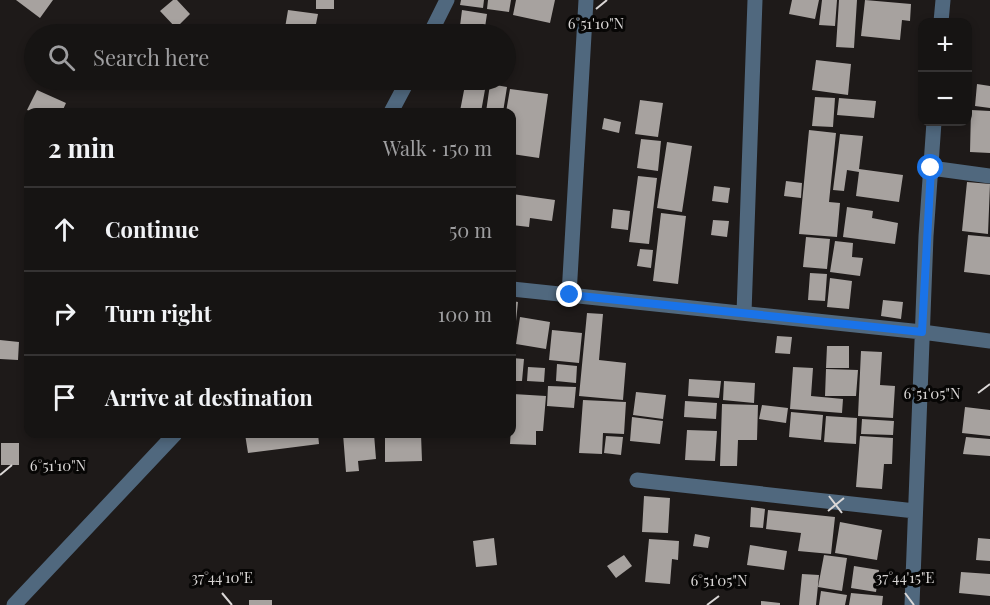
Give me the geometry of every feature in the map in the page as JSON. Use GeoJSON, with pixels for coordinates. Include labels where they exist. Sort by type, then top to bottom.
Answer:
{"type":"FeatureCollection","features":[{"type":"Feature","properties":{"kind":"street"},"geometry":{"type":"LineString","coordinates":[[435,24],[447,0]]}},
{"type":"Feature","properties":{"kind":"street"},"geometry":{"type":"LineString","coordinates":[[570,295],[586,0]]}},
{"type":"Feature","properties":{"kind":"street"},"geometry":{"type":"LineString","coordinates":[[744,313],[755,0]]}},
{"type":"Feature","properties":{"kind":"street"},"geometry":{"type":"LineString","coordinates":[[941,18],[943,0]]}},
{"type":"Feature","properties":{"kind":"street"},"geometry":{"type":"LineString","coordinates":[[393,108],[403,90]]}},
{"type":"Feature","properties":{"kind":"street"},"geometry":{"type":"LineString","coordinates":[[912,605],[922,332],[934,126]]}},
{"type":"Feature","properties":{"kind":"street"},"geometry":{"type":"LineString","coordinates":[[931,168],[990,176]]}},
{"type":"Feature","properties":{"kind":"street"},"geometry":{"type":"LineString","coordinates":[[516,289],[990,341]]}},
{"type":"Feature","properties":{"kind":"street"},"geometry":{"type":"LineString","coordinates":[[14,605],[171,438]]}},
{"type":"Feature","properties":{"kind":"street"},"geometry":{"type":"LineString","coordinates":[[637,480],[915,511]]}},
{"type":"Feature","properties":{"kind":"building"},"geometry":{"type":"Polygon","coordinates":[[[16,0],[53,0],[40,18],[16,0]]]}},
{"type":"Feature","properties":{"kind":"building"},"geometry":{"type":"Polygon","coordinates":[[[173,0],[177,0],[190,14],[180,24],[172,24],[160,11],[173,0]]]}},
{"type":"Feature","properties":{"kind":"building"},"geometry":{"type":"Polygon","coordinates":[[[316,0],[334,0],[334,9],[316,9],[316,0]]]}},
{"type":"Feature","properties":{"kind":"building"},"geometry":{"type":"Polygon","coordinates":[[[461,0],[484,0],[483,8],[460,5],[461,0]]]}},
{"type":"Feature","properties":{"kind":"building"},"geometry":{"type":"Polygon","coordinates":[[[488,0],[511,0],[509,12],[487,9],[488,0]]]}},
{"type":"Feature","properties":{"kind":"building"},"geometry":{"type":"Polygon","coordinates":[[[516,0],[555,0],[550,23],[513,15],[516,0]]]}},
{"type":"Feature","properties":{"kind":"building"},"geometry":{"type":"Polygon","coordinates":[[[792,0],[819,0],[815,19],[789,14],[792,0]]]}},
{"type":"Feature","properties":{"kind":"building"},"geometry":{"type":"Polygon","coordinates":[[[822,0],[837,0],[835,26],[819,25],[822,0]]]}},
{"type":"Feature","properties":{"kind":"building"},"geometry":{"type":"Polygon","coordinates":[[[839,0],[857,0],[854,48],[836,47],[839,0]]]}},
{"type":"Feature","properties":{"kind":"building"},"geometry":{"type":"Polygon","coordinates":[[[865,0],[911,4],[910,21],[902,20],[900,40],[861,36],[865,0]]]}},
{"type":"Feature","properties":{"kind":"building"},"geometry":{"type":"Polygon","coordinates":[[[288,10],[318,14],[316,24],[286,24],[288,10]]]}},
{"type":"Feature","properties":{"kind":"building"},"geometry":{"type":"Polygon","coordinates":[[[462,10],[487,14],[486,24],[460,24],[462,10]]]}},
{"type":"Feature","properties":{"kind":"building"},"geometry":{"type":"Polygon","coordinates":[[[816,60],[851,64],[848,95],[812,90],[816,60]]]}},
{"type":"Feature","properties":{"kind":"building"},"geometry":{"type":"Polygon","coordinates":[[[977,84],[990,86],[990,108],[975,106],[977,84]]]}},
{"type":"Feature","properties":{"kind":"building"},"geometry":{"type":"Polygon","coordinates":[[[37,90],[66,103],[64,108],[28,108],[37,90]]]}},
{"type":"Feature","properties":{"kind":"building"},"geometry":{"type":"Polygon","coordinates":[[[464,90],[485,90],[482,108],[461,108],[464,90]]]}},
{"type":"Feature","properties":{"kind":"building"},"geometry":{"type":"Polygon","coordinates":[[[489,90],[507,90],[504,108],[487,108],[489,90]]]}},
{"type":"Feature","properties":{"kind":"building"},"geometry":{"type":"Polygon","coordinates":[[[510,90],[548,94],[539,158],[516,155],[516,108],[507,108],[510,90]]]}},
{"type":"Feature","properties":{"kind":"building"},"geometry":{"type":"Polygon","coordinates":[[[815,97],[835,98],[833,127],[812,126],[815,97]]]}},
{"type":"Feature","properties":{"kind":"building"},"geometry":{"type":"Polygon","coordinates":[[[839,98],[876,101],[874,118],[837,115],[839,98]]]}},
{"type":"Feature","properties":{"kind":"building"},"geometry":{"type":"Polygon","coordinates":[[[640,100],[663,103],[658,137],[635,134],[640,100]]]}},
{"type":"Feature","properties":{"kind":"building"},"geometry":{"type":"Polygon","coordinates":[[[972,110],[990,111],[990,153],[970,152],[972,110]]]}},
{"type":"Feature","properties":{"kind":"building"},"geometry":{"type":"Polygon","coordinates":[[[604,118],[621,122],[619,133],[602,129],[604,118]]]}},
{"type":"Feature","properties":{"kind":"building"},"geometry":{"type":"Polygon","coordinates":[[[809,130],[836,133],[829,202],[840,203],[837,237],[799,234],[809,130]]]}},
{"type":"Feature","properties":{"kind":"building"},"geometry":{"type":"Polygon","coordinates":[[[840,134],[863,136],[859,169],[903,175],[899,202],[856,196],[859,172],[847,170],[844,191],[833,190],[840,134]]]}},
{"type":"Feature","properties":{"kind":"building"},"geometry":{"type":"Polygon","coordinates":[[[641,139],[661,141],[658,171],[637,168],[641,139]]]}},
{"type":"Feature","properties":{"kind":"building"},"geometry":{"type":"Polygon","coordinates":[[[667,142],[692,146],[682,212],[657,208],[667,142]]]}},
{"type":"Feature","properties":{"kind":"building"},"geometry":{"type":"Polygon","coordinates":[[[638,176],[657,178],[649,244],[629,242],[638,176]]]}},
{"type":"Feature","properties":{"kind":"building"},"geometry":{"type":"Polygon","coordinates":[[[786,181],[802,183],[801,198],[784,196],[786,181]]]}},
{"type":"Feature","properties":{"kind":"building"},"geometry":{"type":"Polygon","coordinates":[[[967,182],[990,184],[988,234],[962,231],[967,182]]]}},
{"type":"Feature","properties":{"kind":"building"},"geometry":{"type":"Polygon","coordinates":[[[714,186],[730,188],[728,203],[712,201],[714,186]]]}},
{"type":"Feature","properties":{"kind":"building"},"geometry":{"type":"Polygon","coordinates":[[[516,195],[555,200],[552,221],[530,218],[529,227],[516,225],[516,195]]]}},
{"type":"Feature","properties":{"kind":"building"},"geometry":{"type":"Polygon","coordinates":[[[847,207],[873,211],[872,218],[898,223],[895,244],[843,237],[847,207]]]}},
{"type":"Feature","properties":{"kind":"building"},"geometry":{"type":"Polygon","coordinates":[[[613,209],[630,211],[628,230],[611,228],[613,209]]]}},
{"type":"Feature","properties":{"kind":"building"},"geometry":{"type":"Polygon","coordinates":[[[661,213],[686,216],[678,284],[653,281],[661,213]]]}},
{"type":"Feature","properties":{"kind":"building"},"geometry":{"type":"Polygon","coordinates":[[[713,220],[729,221],[727,237],[711,235],[713,220]]]}},
{"type":"Feature","properties":{"kind":"building"},"geometry":{"type":"Polygon","coordinates":[[[968,235],[990,237],[990,275],[964,272],[968,235]]]}},
{"type":"Feature","properties":{"kind":"building"},"geometry":{"type":"Polygon","coordinates":[[[806,237],[830,239],[827,269],[803,267],[806,237]]]}},
{"type":"Feature","properties":{"kind":"building"},"geometry":{"type":"Polygon","coordinates":[[[835,241],[853,243],[852,257],[863,258],[860,276],[830,272],[835,241]]]}},
{"type":"Feature","properties":{"kind":"building"},"geometry":{"type":"Polygon","coordinates":[[[640,249],[653,250],[651,268],[637,266],[640,249]]]}},
{"type":"Feature","properties":{"kind":"building"},"geometry":{"type":"Polygon","coordinates":[[[810,273],[827,274],[825,301],[808,300],[810,273]]]}},
{"type":"Feature","properties":{"kind":"building"},"geometry":{"type":"Polygon","coordinates":[[[830,278],[852,281],[849,309],[827,307],[830,278]]]}},
{"type":"Feature","properties":{"kind":"building"},"geometry":{"type":"Polygon","coordinates":[[[883,300],[903,302],[901,319],[881,316],[883,300]]]}},
{"type":"Feature","properties":{"kind":"building"},"geometry":{"type":"Polygon","coordinates":[[[587,313],[603,314],[599,360],[626,363],[623,400],[579,396],[587,313]]]}},
{"type":"Feature","properties":{"kind":"building"},"geometry":{"type":"Polygon","coordinates":[[[520,317],[550,322],[546,349],[516,344],[520,317]]]}},
{"type":"Feature","properties":{"kind":"building"},"geometry":{"type":"Polygon","coordinates":[[[552,330],[582,333],[579,363],[549,360],[552,330]]]}},
{"type":"Feature","properties":{"kind":"building"},"geometry":{"type":"Polygon","coordinates":[[[777,336],[792,337],[790,354],[775,353],[777,336]]]}},
{"type":"Feature","properties":{"kind":"building"},"geometry":{"type":"Polygon","coordinates":[[[0,340],[19,342],[18,360],[0,359],[0,340]]]}},
{"type":"Feature","properties":{"kind":"building"},"geometry":{"type":"Polygon","coordinates":[[[827,346],[849,346],[849,368],[826,368],[827,346]]]}},
{"type":"Feature","properties":{"kind":"building"},"geometry":{"type":"Polygon","coordinates":[[[861,351],[882,352],[880,385],[895,386],[893,418],[858,416],[861,351]]]}},
{"type":"Feature","properties":{"kind":"building"},"geometry":{"type":"Polygon","coordinates":[[[516,358],[524,359],[522,381],[516,381],[516,358]]]}},
{"type":"Feature","properties":{"kind":"building"},"geometry":{"type":"Polygon","coordinates":[[[557,364],[577,366],[576,383],[556,381],[557,364]]]}},
{"type":"Feature","properties":{"kind":"building"},"geometry":{"type":"Polygon","coordinates":[[[528,367],[545,368],[544,382],[527,381],[528,367]]]}},
{"type":"Feature","properties":{"kind":"building"},"geometry":{"type":"Polygon","coordinates":[[[793,367],[813,368],[811,396],[843,399],[842,413],[790,409],[793,367]]]}},
{"type":"Feature","properties":{"kind":"building"},"geometry":{"type":"Polygon","coordinates":[[[826,369],[858,370],[856,396],[825,396],[826,369]]]}},
{"type":"Feature","properties":{"kind":"building"},"geometry":{"type":"Polygon","coordinates":[[[689,379],[721,381],[719,398],[688,396],[689,379]]]}},
{"type":"Feature","properties":{"kind":"building"},"geometry":{"type":"Polygon","coordinates":[[[724,381],[755,383],[754,403],[723,400],[724,381]]]}},
{"type":"Feature","properties":{"kind":"building"},"geometry":{"type":"Polygon","coordinates":[[[548,386],[576,387],[574,408],[547,406],[548,386]]]}},
{"type":"Feature","properties":{"kind":"building"},"geometry":{"type":"Polygon","coordinates":[[[636,392],[666,395],[663,419],[633,415],[636,392]]]}},
{"type":"Feature","properties":{"kind":"building"},"geometry":{"type":"Polygon","coordinates":[[[516,394],[546,396],[543,431],[536,431],[536,445],[510,444],[510,438],[516,438],[516,394]]]}},
{"type":"Feature","properties":{"kind":"building"},"geometry":{"type":"Polygon","coordinates":[[[583,400],[626,402],[624,434],[603,433],[602,454],[579,453],[583,400]]]}},
{"type":"Feature","properties":{"kind":"building"},"geometry":{"type":"Polygon","coordinates":[[[685,401],[717,403],[716,419],[684,417],[685,401]]]}},
{"type":"Feature","properties":{"kind":"building"},"geometry":{"type":"Polygon","coordinates":[[[722,404],[758,405],[757,440],[738,440],[737,466],[720,466],[722,404]]]}},
{"type":"Feature","properties":{"kind":"building"},"geometry":{"type":"Polygon","coordinates":[[[762,405],[788,408],[786,423],[759,419],[762,405]]]}},
{"type":"Feature","properties":{"kind":"building"},"geometry":{"type":"Polygon","coordinates":[[[965,407],[990,410],[990,436],[962,433],[965,407]]]}},
{"type":"Feature","properties":{"kind":"building"},"geometry":{"type":"Polygon","coordinates":[[[791,412],[823,415],[821,440],[789,437],[791,412]]]}},
{"type":"Feature","properties":{"kind":"building"},"geometry":{"type":"Polygon","coordinates":[[[826,416],[857,418],[856,444],[824,442],[826,416]]]}},
{"type":"Feature","properties":{"kind":"building"},"geometry":{"type":"Polygon","coordinates":[[[632,417],[663,421],[660,444],[630,441],[632,417]]]}},
{"type":"Feature","properties":{"kind":"building"},"geometry":{"type":"Polygon","coordinates":[[[862,419],[894,421],[893,435],[861,434],[862,419]]]}},
{"type":"Feature","properties":{"kind":"building"},"geometry":{"type":"Polygon","coordinates":[[[687,430],[717,431],[715,461],[685,460],[687,430]]]}},
{"type":"Feature","properties":{"kind":"building"},"geometry":{"type":"Polygon","coordinates":[[[606,436],[623,437],[621,455],[604,453],[606,436]]]}},
{"type":"Feature","properties":{"kind":"building"},"geometry":{"type":"Polygon","coordinates":[[[860,436],[893,438],[892,464],[884,464],[882,489],[856,487],[860,436]]]}},
{"type":"Feature","properties":{"kind":"building"},"geometry":{"type":"Polygon","coordinates":[[[966,437],[990,439],[990,456],[963,454],[966,437]]]}},
{"type":"Feature","properties":{"kind":"building"},"geometry":{"type":"Polygon","coordinates":[[[246,438],[318,438],[319,444],[248,453],[246,438]]]}},
{"type":"Feature","properties":{"kind":"building"},"geometry":{"type":"Polygon","coordinates":[[[343,438],[374,438],[376,459],[358,461],[359,471],[346,472],[343,438]]]}},
{"type":"Feature","properties":{"kind":"building"},"geometry":{"type":"Polygon","coordinates":[[[385,438],[421,438],[422,461],[385,462],[385,438]]]}},
{"type":"Feature","properties":{"kind":"building"},"geometry":{"type":"Polygon","coordinates":[[[1,443],[19,443],[19,465],[1,465],[1,443]]]}},
{"type":"Feature","properties":{"kind":"building"},"geometry":{"type":"Polygon","coordinates":[[[644,496],[670,498],[668,533],[642,532],[644,496]]]}},
{"type":"Feature","properties":{"kind":"building"},"geometry":{"type":"Polygon","coordinates":[[[751,507],[765,509],[763,528],[750,527],[751,507]]]}},
{"type":"Feature","properties":{"kind":"building"},"geometry":{"type":"Polygon","coordinates":[[[768,510],[835,517],[831,554],[798,551],[801,533],[766,529],[768,510]]]}},
{"type":"Feature","properties":{"kind":"building"},"geometry":{"type":"Polygon","coordinates":[[[840,522],[882,530],[877,560],[835,553],[840,522]]]}},
{"type":"Feature","properties":{"kind":"building"},"geometry":{"type":"Polygon","coordinates":[[[695,534],[710,537],[708,548],[693,546],[695,534]]]}},
{"type":"Feature","properties":{"kind":"building"},"geometry":{"type":"Polygon","coordinates":[[[494,538],[497,565],[476,567],[473,541],[494,538]]]}},
{"type":"Feature","properties":{"kind":"building"},"geometry":{"type":"Polygon","coordinates":[[[978,538],[990,539],[990,561],[976,560],[978,538]]]}},
{"type":"Feature","properties":{"kind":"building"},"geometry":{"type":"Polygon","coordinates":[[[649,539],[679,541],[678,560],[672,559],[670,584],[645,582],[649,539]]]}},
{"type":"Feature","properties":{"kind":"building"},"geometry":{"type":"Polygon","coordinates":[[[750,545],[787,551],[784,570],[747,565],[750,545]]]}},
{"type":"Feature","properties":{"kind":"building"},"geometry":{"type":"Polygon","coordinates":[[[624,555],[632,566],[616,578],[607,566],[624,555]]]}},
{"type":"Feature","properties":{"kind":"building"},"geometry":{"type":"Polygon","coordinates":[[[824,555],[847,558],[842,591],[818,587],[824,555]]]}},
{"type":"Feature","properties":{"kind":"building"},"geometry":{"type":"Polygon","coordinates":[[[854,566],[879,570],[876,592],[851,588],[854,566]]]}},
{"type":"Feature","properties":{"kind":"building"},"geometry":{"type":"Polygon","coordinates":[[[961,572],[990,574],[990,596],[959,593],[961,572]]]}},
{"type":"Feature","properties":{"kind":"building"},"geometry":{"type":"Polygon","coordinates":[[[802,574],[819,575],[816,605],[799,605],[802,574]]]}},
{"type":"Feature","properties":{"kind":"building"},"geometry":{"type":"Polygon","coordinates":[[[821,591],[847,595],[845,605],[819,605],[821,591]]]}},
{"type":"Feature","properties":{"kind":"building"},"geometry":{"type":"Polygon","coordinates":[[[851,593],[883,596],[882,605],[849,605],[851,593]]]}},
{"type":"Feature","properties":{"kind":"building"},"geometry":{"type":"Polygon","coordinates":[[[249,600],[272,600],[272,605],[249,605],[249,600]]]}},
{"type":"Feature","properties":{"kind":"building"},"geometry":{"type":"Polygon","coordinates":[[[761,601],[780,603],[780,605],[761,605],[761,601]]]}},
{"type":"Feature","properties":{"kind":"route"},"geometry":{"type":"LineString","coordinates":[[570,295],[922,332],[931,168]]}}]}
